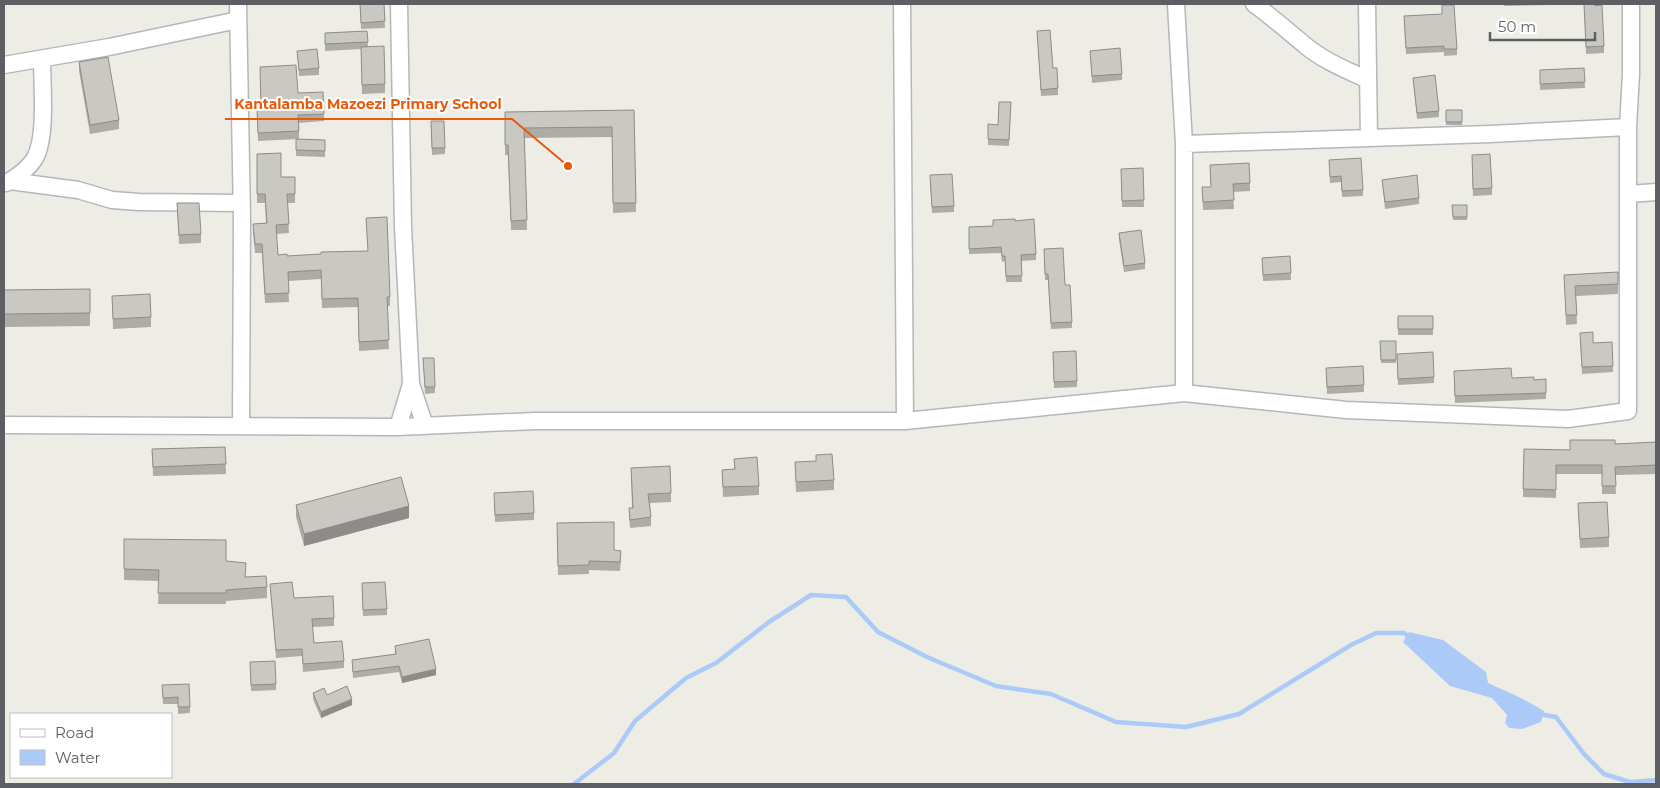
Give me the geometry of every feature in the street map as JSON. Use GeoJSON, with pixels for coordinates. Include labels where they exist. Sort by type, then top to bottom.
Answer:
{"type":"FeatureCollection","features":[{"type":"Feature","properties":{"kind":"street"},"geometry":{"type":"LineString","coordinates":[[399,4],[403,226],[411,384],[425,426]]}},
{"type":"Feature","properties":{"kind":"street"},"geometry":{"type":"LineString","coordinates":[[902,4],[906,421]]}},
{"type":"Feature","properties":{"kind":"street"},"geometry":{"type":"LineString","coordinates":[[1176,4],[1184,144],[1184,393]]}},
{"type":"Feature","properties":{"kind":"street"},"geometry":{"type":"LineString","coordinates":[[1254,4],[1322,57],[1368,80]]}},
{"type":"Feature","properties":{"kind":"street"},"geometry":{"type":"LineString","coordinates":[[1367,4],[1369,138]]}},
{"type":"Feature","properties":{"kind":"street"},"geometry":{"type":"LineString","coordinates":[[4,425],[398,427],[535,422],[906,421],[1184,393],[1356,411],[1568,419],[1628,411],[1628,127],[1632,4]]}},
{"type":"Feature","properties":{"kind":"street"},"geometry":{"type":"LineString","coordinates":[[4,65],[109,47],[238,12],[242,202],[241,426]]}},
{"type":"Feature","properties":{"kind":"street"},"geometry":{"type":"LineString","coordinates":[[7,183],[34,160],[40,146],[42,128],[42,59]]}},
{"type":"Feature","properties":{"kind":"street"},"geometry":{"type":"LineString","coordinates":[[1184,144],[1628,127]]}},
{"type":"Feature","properties":{"kind":"street"},"geometry":{"type":"LineString","coordinates":[[7,183],[73,190],[112,200],[138,202],[242,202]]}},
{"type":"Feature","properties":{"kind":"street"},"geometry":{"type":"LineString","coordinates":[[1629,194],[1656,192]]}},
{"type":"Feature","properties":{"kind":"street"},"geometry":{"type":"LineString","coordinates":[[398,427],[411,384]]}},
{"type":"Feature","properties":{"kind":"water"},"geometry":{"type":"Polygon","coordinates":[[[1409,632],[1443,640],[1486,672],[1488,683],[1544,711],[1541,722],[1522,729],[1509,728],[1505,723],[1507,715],[1492,698],[1450,686],[1403,642],[1409,632]]]}},
{"type":"Feature","properties":{"kind":"building"},"geometry":{"type":"Polygon","coordinates":[[[360,4],[384,4],[385,21],[361,23],[360,4]]]}},
{"type":"Feature","properties":{"kind":"building"},"geometry":{"type":"Polygon","coordinates":[[[1584,4],[1602,5],[1604,46],[1586,47],[1584,4]]]}},
{"type":"Feature","properties":{"kind":"building"},"geometry":{"type":"Polygon","coordinates":[[[1442,5],[1454,5],[1457,49],[1444,49],[1444,46],[1406,48],[1404,16],[1442,14],[1442,5]]]}},
{"type":"Feature","properties":{"kind":"building"},"geometry":{"type":"Polygon","coordinates":[[[1050,30],[1053,68],[1057,68],[1058,88],[1041,90],[1037,31],[1050,30]]]}},
{"type":"Feature","properties":{"kind":"building"},"geometry":{"type":"Polygon","coordinates":[[[367,31],[368,42],[325,44],[325,33],[367,31]]]}},
{"type":"Feature","properties":{"kind":"building"},"geometry":{"type":"Polygon","coordinates":[[[384,46],[385,84],[362,85],[361,47],[384,46]]]}},
{"type":"Feature","properties":{"kind":"building"},"geometry":{"type":"Polygon","coordinates":[[[1120,48],[1122,74],[1092,76],[1090,51],[1120,48]]]}},
{"type":"Feature","properties":{"kind":"building"},"geometry":{"type":"Polygon","coordinates":[[[317,49],[319,68],[299,70],[297,51],[317,49]]]}},
{"type":"Feature","properties":{"kind":"building"},"geometry":{"type":"Polygon","coordinates":[[[108,57],[119,120],[90,125],[79,62],[108,57]]]}},
{"type":"Feature","properties":{"kind":"building"},"geometry":{"type":"Polygon","coordinates":[[[296,65],[298,93],[323,92],[324,114],[298,115],[299,131],[258,133],[257,109],[261,109],[260,67],[296,65]]]}},
{"type":"Feature","properties":{"kind":"building"},"geometry":{"type":"Polygon","coordinates":[[[1584,68],[1585,82],[1540,84],[1540,70],[1584,68]]]}},
{"type":"Feature","properties":{"kind":"building"},"geometry":{"type":"Polygon","coordinates":[[[1435,75],[1439,111],[1417,113],[1413,78],[1435,75]]]}},
{"type":"Feature","properties":{"kind":"building"},"geometry":{"type":"Polygon","coordinates":[[[999,102],[1011,102],[1009,140],[988,139],[988,124],[998,125],[999,102]]]}},
{"type":"Feature","properties":{"kind":"building"},"geometry":{"type":"Polygon","coordinates":[[[634,110],[636,203],[613,203],[612,127],[524,128],[527,220],[511,221],[508,145],[505,145],[505,112],[634,110]]]}},
{"type":"Feature","properties":{"kind":"building"},"geometry":{"type":"Polygon","coordinates":[[[1446,110],[1462,110],[1462,122],[1446,122],[1446,110]]]}},
{"type":"Feature","properties":{"kind":"building"},"geometry":{"type":"Polygon","coordinates":[[[431,121],[444,121],[445,148],[432,148],[431,121]]]}},
{"type":"Feature","properties":{"kind":"building"},"geometry":{"type":"Polygon","coordinates":[[[296,139],[325,140],[325,151],[296,150],[296,139]]]}},
{"type":"Feature","properties":{"kind":"building"},"geometry":{"type":"Polygon","coordinates":[[[281,153],[281,177],[295,177],[295,194],[287,194],[289,224],[276,225],[278,255],[368,251],[366,218],[387,217],[390,297],[387,297],[389,340],[359,342],[358,298],[322,299],[321,270],[288,272],[289,293],[265,294],[262,244],[255,244],[253,224],[267,223],[265,194],[257,194],[257,154],[281,153]]]}},
{"type":"Feature","properties":{"kind":"building"},"geometry":{"type":"Polygon","coordinates":[[[1490,154],[1492,188],[1473,189],[1472,155],[1490,154]]]}},
{"type":"Feature","properties":{"kind":"building"},"geometry":{"type":"Polygon","coordinates":[[[1361,158],[1363,190],[1342,191],[1341,176],[1330,177],[1329,160],[1361,158]]]}},
{"type":"Feature","properties":{"kind":"building"},"geometry":{"type":"Polygon","coordinates":[[[1249,163],[1250,183],[1233,184],[1234,200],[1203,202],[1202,187],[1211,187],[1210,165],[1249,163]]]}},
{"type":"Feature","properties":{"kind":"building"},"geometry":{"type":"Polygon","coordinates":[[[1143,168],[1144,200],[1122,201],[1121,169],[1143,168]]]}},
{"type":"Feature","properties":{"kind":"building"},"geometry":{"type":"Polygon","coordinates":[[[952,174],[954,206],[932,207],[930,175],[952,174]]]}},
{"type":"Feature","properties":{"kind":"building"},"geometry":{"type":"Polygon","coordinates":[[[1417,175],[1419,198],[1385,202],[1382,180],[1417,175]]]}},
{"type":"Feature","properties":{"kind":"building"},"geometry":{"type":"Polygon","coordinates":[[[177,203],[199,203],[201,234],[179,235],[177,203]]]}},
{"type":"Feature","properties":{"kind":"building"},"geometry":{"type":"Polygon","coordinates":[[[1452,205],[1467,205],[1467,217],[1453,217],[1452,205]]]}},
{"type":"Feature","properties":{"kind":"building"},"geometry":{"type":"Polygon","coordinates":[[[1015,219],[1015,221],[1034,219],[1036,254],[1021,255],[1022,276],[1006,276],[1005,256],[1002,256],[1001,247],[969,249],[969,227],[993,226],[993,220],[1015,219]]]}},
{"type":"Feature","properties":{"kind":"building"},"geometry":{"type":"Polygon","coordinates":[[[1141,230],[1145,263],[1124,266],[1119,233],[1141,230]]]}},
{"type":"Feature","properties":{"kind":"building"},"geometry":{"type":"Polygon","coordinates":[[[1063,248],[1065,285],[1070,285],[1072,322],[1051,323],[1048,274],[1045,274],[1044,249],[1063,248]]]}},
{"type":"Feature","properties":{"kind":"building"},"geometry":{"type":"Polygon","coordinates":[[[1290,256],[1291,273],[1263,275],[1262,258],[1290,256]]]}},
{"type":"Feature","properties":{"kind":"building"},"geometry":{"type":"Polygon","coordinates":[[[1618,272],[1618,284],[1575,286],[1577,315],[1566,315],[1564,275],[1618,272]]]}},
{"type":"Feature","properties":{"kind":"building"},"geometry":{"type":"Polygon","coordinates":[[[90,289],[90,313],[4,314],[4,290],[90,289]]]}},
{"type":"Feature","properties":{"kind":"building"},"geometry":{"type":"Polygon","coordinates":[[[150,294],[151,317],[113,319],[112,296],[150,294]]]}},
{"type":"Feature","properties":{"kind":"building"},"geometry":{"type":"Polygon","coordinates":[[[1398,316],[1433,316],[1433,329],[1398,329],[1398,316]]]}},
{"type":"Feature","properties":{"kind":"building"},"geometry":{"type":"Polygon","coordinates":[[[1593,332],[1593,343],[1612,342],[1613,366],[1582,367],[1580,333],[1593,332]]]}},
{"type":"Feature","properties":{"kind":"building"},"geometry":{"type":"Polygon","coordinates":[[[1380,341],[1396,341],[1396,360],[1381,360],[1380,341]]]}},
{"type":"Feature","properties":{"kind":"building"},"geometry":{"type":"Polygon","coordinates":[[[1076,351],[1077,381],[1054,382],[1053,352],[1076,351]]]}},
{"type":"Feature","properties":{"kind":"building"},"geometry":{"type":"Polygon","coordinates":[[[1433,352],[1434,377],[1398,379],[1397,354],[1433,352]]]}},
{"type":"Feature","properties":{"kind":"building"},"geometry":{"type":"Polygon","coordinates":[[[423,358],[434,358],[435,387],[425,387],[423,358]]]}},
{"type":"Feature","properties":{"kind":"building"},"geometry":{"type":"Polygon","coordinates":[[[1363,366],[1364,385],[1327,387],[1326,368],[1363,366]]]}},
{"type":"Feature","properties":{"kind":"building"},"geometry":{"type":"Polygon","coordinates":[[[1511,368],[1512,378],[1534,377],[1534,380],[1546,379],[1546,393],[1455,396],[1454,371],[1511,368]]]}},
{"type":"Feature","properties":{"kind":"building"},"geometry":{"type":"Polygon","coordinates":[[[1570,440],[1615,440],[1615,444],[1656,442],[1656,465],[1615,467],[1616,486],[1602,486],[1602,465],[1556,465],[1556,490],[1523,489],[1524,449],[1570,450],[1570,440]]]}},
{"type":"Feature","properties":{"kind":"building"},"geometry":{"type":"Polygon","coordinates":[[[225,447],[226,464],[153,467],[152,449],[225,447]]]}},
{"type":"Feature","properties":{"kind":"building"},"geometry":{"type":"Polygon","coordinates":[[[832,454],[834,480],[796,482],[795,462],[816,461],[816,455],[832,454]]]}},
{"type":"Feature","properties":{"kind":"building"},"geometry":{"type":"Polygon","coordinates":[[[757,457],[759,486],[723,487],[722,470],[735,469],[734,459],[757,457]]]}},
{"type":"Feature","properties":{"kind":"building"},"geometry":{"type":"Polygon","coordinates":[[[670,466],[671,493],[648,494],[651,517],[630,520],[629,508],[633,508],[631,468],[670,466]]]}},
{"type":"Feature","properties":{"kind":"building"},"geometry":{"type":"Polygon","coordinates":[[[401,477],[409,506],[304,534],[296,505],[401,477]]]}},
{"type":"Feature","properties":{"kind":"building"},"geometry":{"type":"Polygon","coordinates":[[[533,491],[534,513],[495,515],[494,493],[533,491]]]}},
{"type":"Feature","properties":{"kind":"building"},"geometry":{"type":"Polygon","coordinates":[[[1607,502],[1609,537],[1580,539],[1578,503],[1607,502]]]}},
{"type":"Feature","properties":{"kind":"building"},"geometry":{"type":"Polygon","coordinates":[[[614,522],[614,550],[621,551],[620,562],[589,561],[589,565],[558,566],[557,523],[614,522]]]}},
{"type":"Feature","properties":{"kind":"building"},"geometry":{"type":"Polygon","coordinates":[[[124,539],[226,540],[226,561],[246,563],[245,577],[266,576],[267,587],[226,590],[226,593],[158,593],[159,570],[124,569],[124,539]]]}},
{"type":"Feature","properties":{"kind":"building"},"geometry":{"type":"Polygon","coordinates":[[[292,582],[294,598],[333,596],[334,618],[312,619],[314,643],[342,641],[344,661],[303,664],[302,649],[276,650],[270,584],[292,582]]]}},
{"type":"Feature","properties":{"kind":"building"},"geometry":{"type":"Polygon","coordinates":[[[385,582],[387,609],[363,610],[362,583],[385,582]]]}},
{"type":"Feature","properties":{"kind":"building"},"geometry":{"type":"Polygon","coordinates":[[[429,639],[436,669],[402,677],[399,666],[353,672],[352,660],[396,654],[395,646],[429,639]]]}},
{"type":"Feature","properties":{"kind":"building"},"geometry":{"type":"Polygon","coordinates":[[[275,661],[276,684],[251,685],[250,662],[275,661]]]}},
{"type":"Feature","properties":{"kind":"building"},"geometry":{"type":"Polygon","coordinates":[[[189,684],[190,707],[178,707],[178,697],[163,698],[162,685],[189,684]]]}},
{"type":"Feature","properties":{"kind":"building"},"geometry":{"type":"Polygon","coordinates":[[[347,686],[352,699],[321,712],[313,693],[324,688],[327,695],[347,686]]]}},
{"type":"Feature","properties":{"kind":"waterway"},"geometry":{"type":"LineString","coordinates":[[574,784],[614,753],[635,721],[686,678],[716,663],[769,622],[811,595],[846,597],[878,632],[927,657],[996,686],[1051,694],[1116,722],[1186,727],[1239,714],[1351,645],[1376,633],[1404,633],[1412,639]]}},
{"type":"Feature","properties":{"kind":"waterway"},"geometry":{"type":"LineString","coordinates":[[1539,714],[1556,717],[1584,754],[1604,774],[1630,782],[1656,780]]}},
{"type":"Feature","properties":{"kind":"place","name":"Kantalamba Mazoezi Primary School"},"geometry":{"type":"Point","coordinates":[568,166]}}]}
